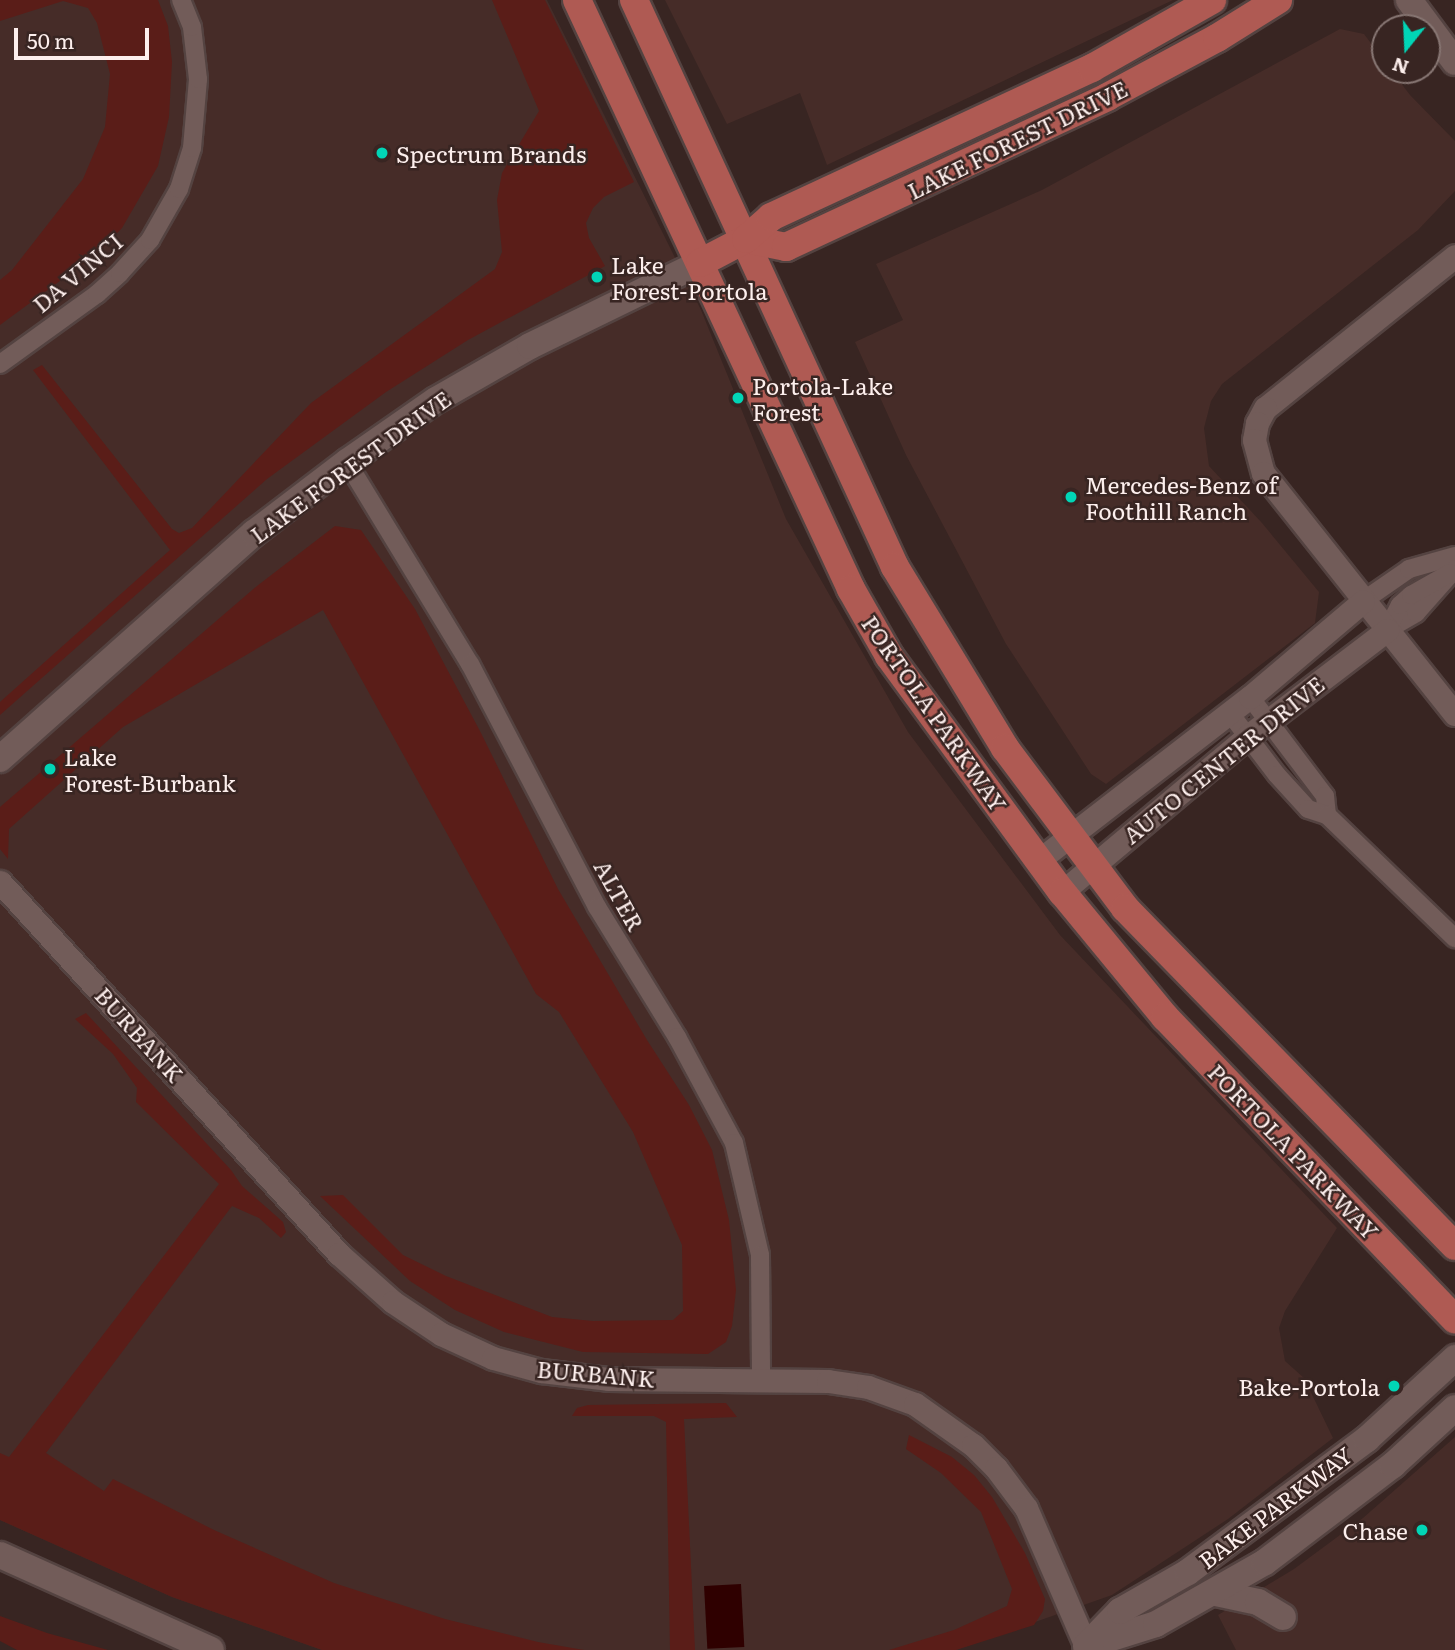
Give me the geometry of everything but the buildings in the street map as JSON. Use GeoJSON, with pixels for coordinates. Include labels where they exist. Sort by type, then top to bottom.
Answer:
{"type":"FeatureCollection","features":[{"type":"Feature","properties":{"kind":"main road","name":"PORTOLA PARKWAY"},"geometry":{"type":"LineString","coordinates":[[578,0],[850,589],[889,656],[1062,892],[1165,1017],[1455,1319]]}},
{"type":"Feature","properties":{"kind":"main road","name":"PORTOLA PARKWAY"},"geometry":{"type":"LineString","coordinates":[[634,0],[895,567],[1005,748],[1125,908],[1455,1246]]}},
{"type":"Feature","properties":{"kind":"main road","name":"LAKE FOREST DRIVE"},"geometry":{"type":"LineString","coordinates":[[0,760],[254,533],[347,462],[436,400],[530,346],[746,239],[771,217],[1092,68],[1212,0]]}},
{"type":"Feature","properties":{"kind":"main road","name":"LAKE FOREST DRIVE"},"geometry":{"type":"LineString","coordinates":[[746,239],[786,247],[1107,97],[1217,38],[1278,0]]}},
{"type":"Feature","properties":{"kind":"main road"},"geometry":{"type":"LineString","coordinates":[[1409,0],[1455,61]]}},
{"type":"Feature","properties":{"kind":"main road","name":"BAKE PARKWAY"},"geometry":{"type":"LineString","coordinates":[[1078,1648],[1120,1611],[1188,1572],[1367,1439],[1455,1358]]}},
{"type":"Feature","properties":{"kind":"main road","name":"BAKE PARKWAY"},"geometry":{"type":"LineString","coordinates":[[1078,1648],[1156,1624],[1216,1593],[1265,1562],[1393,1465],[1455,1408]]}},
{"type":"Feature","properties":{"kind":"main road"},"geometry":{"type":"LineString","coordinates":[[0,1555],[211,1650]]}},
{"type":"Feature","properties":{"kind":"main road"},"geometry":{"type":"LineString","coordinates":[[1120,1611],[1172,1602],[1213,1578],[1265,1562]]}},
{"type":"Feature","properties":{"kind":"main road"},"geometry":{"type":"LineString","coordinates":[[1216,1593],[1258,1602],[1283,1616]]}},
{"type":"Feature","properties":{"kind":"street","name":"DA VINCI"},"geometry":{"type":"LineString","coordinates":[[0,364],[97,294],[120,273],[150,240],[179,189],[192,148],[198,79],[192,27],[181,0]]}},
{"type":"Feature","properties":{"kind":"street"},"geometry":{"type":"LineString","coordinates":[[1455,256],[1265,408],[1257,423],[1254,440],[1263,474],[1455,714]]}},
{"type":"Feature","properties":{"kind":"street","name":"ALTER"},"geometry":{"type":"LineString","coordinates":[[347,462],[470,664],[597,907],[677,1037],[734,1143],[760,1255],[761,1379]]}},
{"type":"Feature","properties":{"kind":"street"},"geometry":{"type":"LineString","coordinates":[[1363,601],[1409,569],[1454,566]]}},
{"type":"Feature","properties":{"kind":"street"},"geometry":{"type":"LineString","coordinates":[[1387,630],[1416,613],[1454,566]]}},
{"type":"Feature","properties":{"kind":"street","name":"AUTO CENTER DRIVE"},"geometry":{"type":"LineString","coordinates":[[1039,860],[1250,697],[1363,601]]}},
{"type":"Feature","properties":{"kind":"street","name":"AUTO CENTER DRIVE"},"geometry":{"type":"LineString","coordinates":[[1062,892],[1267,720],[1387,630]]}},
{"type":"Feature","properties":{"kind":"street"},"geometry":{"type":"LineString","coordinates":[[1250,697],[1325,796],[1327,815]]}},
{"type":"Feature","properties":{"kind":"street"},"geometry":{"type":"LineString","coordinates":[[1229,712],[1308,809],[1327,815],[1455,938]]}},
{"type":"Feature","properties":{"kind":"street","name":"BURBANK"},"geometry":{"type":"LineString","coordinates":[[0,882],[339,1254],[393,1302],[431,1327],[493,1357],[558,1375],[608,1379],[828,1381],[868,1387],[915,1404],[955,1430],[996,1468],[1026,1508],[1078,1648]]}},
{"type":"Feature","properties":{"kind":"shaded area"},"geometry":{"type":"Polygon","coordinates":[[[0,0],[547,0],[701,310],[786,519],[908,732],[1060,935],[1337,1228],[1285,1311],[1279,1328],[1285,1361],[1304,1378],[1333,1438],[1228,1519],[1112,1595],[956,1650],[322,1650],[172,1597],[0,1520],[0,0]]]}},
{"type":"Feature","properties":{"kind":"shaded area"},"geometry":{"type":"Polygon","coordinates":[[[0,0],[158,0],[168,26],[172,62],[169,117],[158,166],[122,228],[98,253],[0,325],[0,280],[12,270],[83,179],[105,127],[110,74],[97,23],[88,8],[63,1],[0,21],[0,0]]]}},
{"type":"Feature","properties":{"kind":"shaded area"},"geometry":{"type":"Polygon","coordinates":[[[492,0],[545,0],[634,182],[604,197],[593,208],[586,223],[589,238],[605,266],[468,340],[386,392],[267,479],[0,715],[0,702],[170,550],[33,370],[42,365],[172,529],[179,533],[192,528],[311,403],[495,269],[502,252],[497,200],[502,173],[539,111],[492,0]]]}},
{"type":"Feature","properties":{"kind":"shaded area"},"geometry":{"type":"Polygon","coordinates":[[[665,0],[1173,0],[827,165],[800,93],[727,124],[665,0]]]}},
{"type":"Feature","properties":{"kind":"shaded area"},"geometry":{"type":"Polygon","coordinates":[[[1340,29],[1364,34],[1371,43],[1371,84],[1402,84],[1455,141],[1455,191],[1418,230],[1222,384],[1211,401],[1204,428],[1209,466],[1262,523],[1319,592],[1315,623],[1106,784],[1091,774],[1006,644],[906,455],[855,342],[903,320],[876,264],[1042,190],[1340,29]]]}},
{"type":"Feature","properties":{"kind":"shaded area"},"geometry":{"type":"Polygon","coordinates":[[[335,526],[361,530],[415,609],[481,733],[558,889],[647,1040],[689,1105],[712,1150],[729,1220],[736,1290],[732,1326],[726,1342],[708,1354],[583,1352],[504,1332],[455,1310],[410,1281],[320,1196],[343,1195],[403,1255],[446,1276],[552,1317],[593,1321],[673,1320],[683,1311],[682,1245],[633,1132],[559,1012],[536,994],[323,610],[123,727],[9,829],[8,859],[0,849],[0,807],[257,586],[335,526]]]}},
{"type":"Feature","properties":{"kind":"shaded area"},"geometry":{"type":"Polygon","coordinates":[[[86,1013],[231,1170],[242,1186],[283,1222],[286,1232],[281,1238],[259,1218],[232,1206],[46,1453],[104,1491],[113,1479],[214,1530],[334,1583],[445,1619],[538,1642],[584,1650],[322,1650],[172,1597],[0,1520],[0,1453],[9,1457],[219,1184],[136,1102],[137,1088],[113,1054],[75,1019],[86,1013]]]}},
{"type":"Feature","properties":{"kind":"shaded area"},"geometry":{"type":"Polygon","coordinates":[[[726,1403],[737,1417],[684,1419],[695,1650],[670,1650],[666,1422],[654,1416],[572,1416],[577,1408],[588,1405],[726,1403]]]}},
{"type":"Feature","properties":{"kind":"shaded area"},"geometry":{"type":"Polygon","coordinates":[[[909,1435],[952,1457],[974,1475],[992,1497],[1025,1553],[1045,1599],[1043,1611],[1034,1625],[956,1650],[889,1650],[954,1630],[1007,1606],[1012,1589],[981,1512],[941,1473],[906,1449],[909,1435]]]}},
{"type":"Feature","properties":{"kind":"shaded area"},"geometry":{"type":"Polygon","coordinates":[[[1455,1437],[1455,1650],[1236,1650],[1218,1615],[1294,1569],[1363,1518],[1455,1437]]]}},
{"type":"Feature","properties":{"kind":"shaded area"},"geometry":{"type":"Polygon","coordinates":[[[741,1584],[744,1647],[707,1649],[704,1586],[741,1584]]]}},
{"type":"Feature","properties":{"kind":"shaded area"},"geometry":{"type":"Polygon","coordinates":[[[0,1616],[47,1633],[108,1650],[17,1650],[0,1641],[0,1616]]]}},
{"type":"Feature","properties":{"kind":"place","name":"Spectrum Brands"},"geometry":{"type":"Point","coordinates":[382,153]}},
{"type":"Feature","properties":{"kind":"place","name":"Lake Forest-Portola"},"geometry":{"type":"Point","coordinates":[597,277]}},
{"type":"Feature","properties":{"kind":"place","name":"Portola-Lake Forest"},"geometry":{"type":"Point","coordinates":[738,398]}},
{"type":"Feature","properties":{"kind":"place","name":"Mercedes-Benz of Foothill Ranch"},"geometry":{"type":"Point","coordinates":[1071,497]}},
{"type":"Feature","properties":{"kind":"place","name":"Lake Forest-Burbank"},"geometry":{"type":"Point","coordinates":[50,769]}},
{"type":"Feature","properties":{"kind":"place","name":"Bake-Portola"},"geometry":{"type":"Point","coordinates":[1394,1386]}},
{"type":"Feature","properties":{"kind":"place","name":"Chase"},"geometry":{"type":"Point","coordinates":[1422,1530]}}]}
